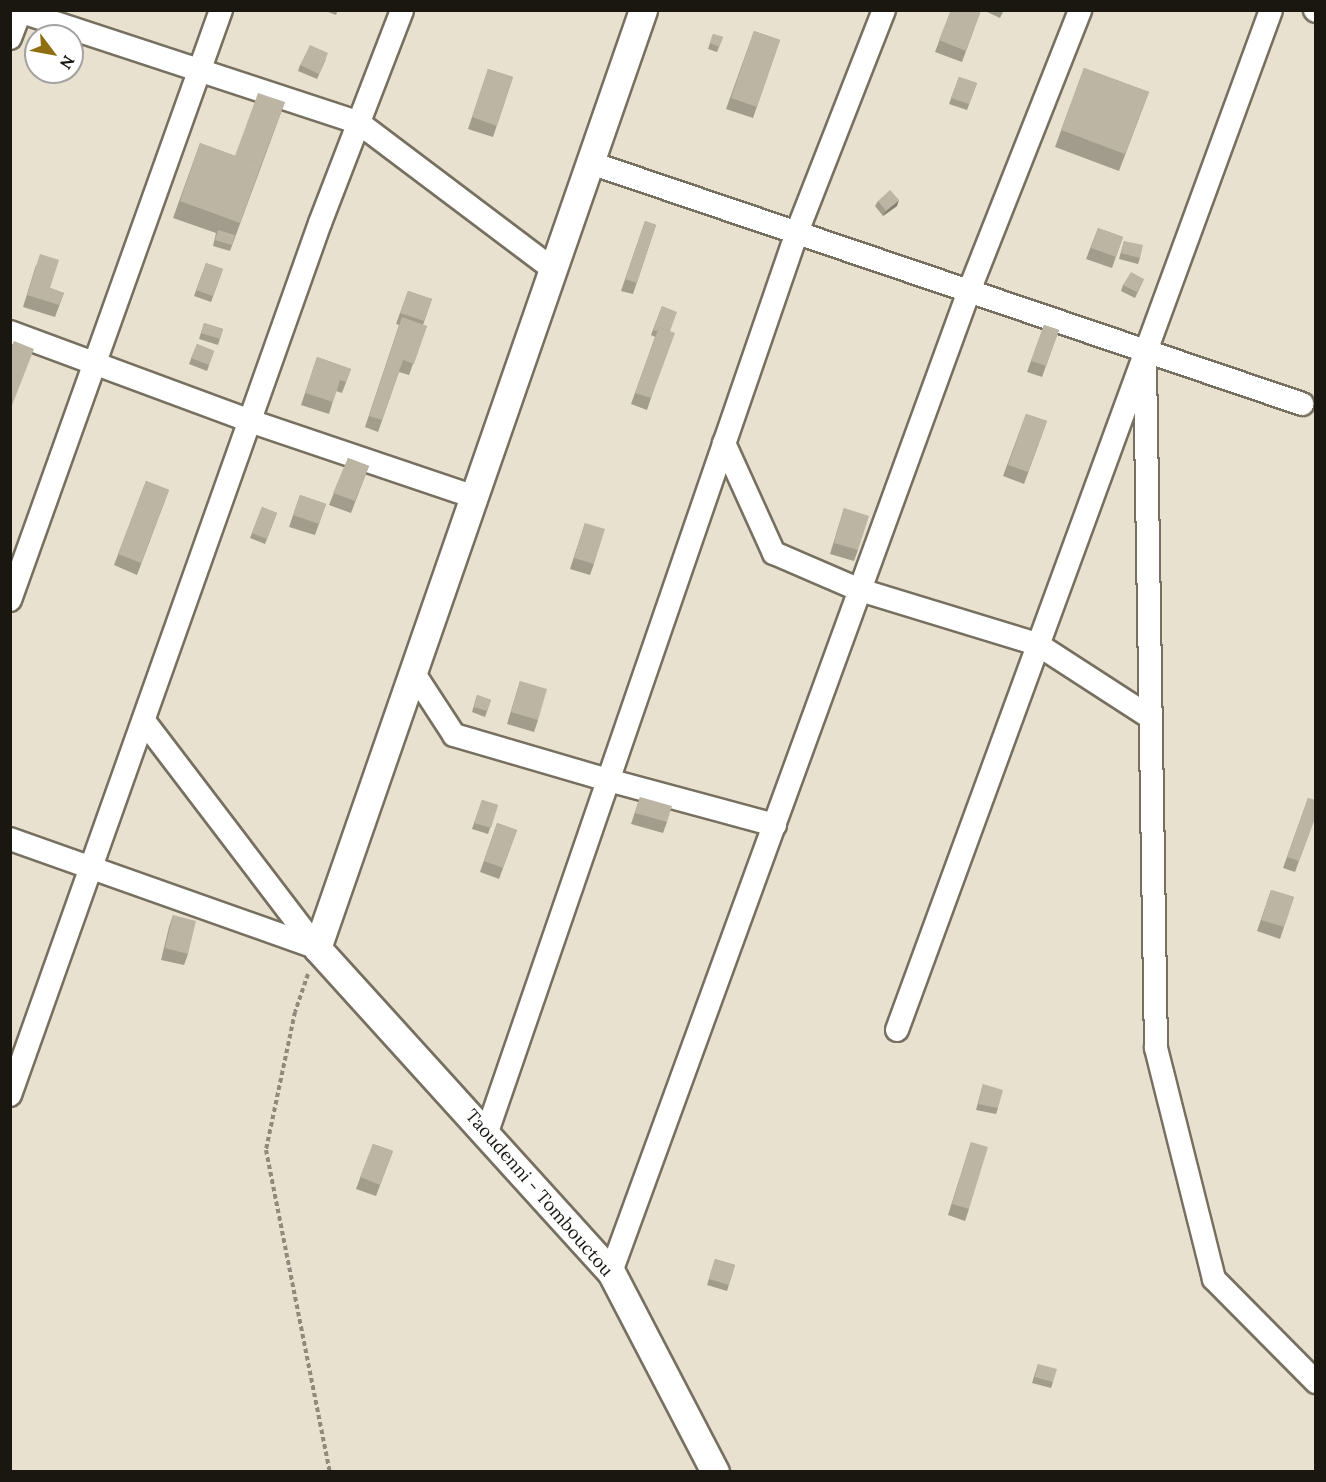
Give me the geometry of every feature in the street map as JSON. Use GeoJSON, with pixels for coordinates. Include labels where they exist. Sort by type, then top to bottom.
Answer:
{"type":"FeatureCollection","features":[{"type":"Feature","properties":{"kind":"street"},"geometry":{"type":"LineString","coordinates":[[11,598],[221,10]]}},
{"type":"Feature","properties":{"kind":"street"},"geometry":{"type":"LineString","coordinates":[[10,1095],[320,223],[402,10]]}},
{"type":"Feature","properties":{"kind":"street"},"geometry":{"type":"LineString","coordinates":[[317,948],[643,10]]}},
{"type":"Feature","properties":{"kind":"street"},"geometry":{"type":"LineString","coordinates":[[487,1132],[797,232],[884,10]]}},
{"type":"Feature","properties":{"kind":"street"},"geometry":{"type":"LineString","coordinates":[[611,1272],[969,291],[1080,10]]}},
{"type":"Feature","properties":{"kind":"street"},"geometry":{"type":"LineString","coordinates":[[897,1030],[1144,351],[1271,10]]}},
{"type":"Feature","properties":{"kind":"street"},"geometry":{"type":"LineString","coordinates":[[10,38],[19,11],[359,123],[554,270]]}},
{"type":"Feature","properties":{"kind":"street"},"geometry":{"type":"LineString","coordinates":[[591,163],[1302,404]]}},
{"type":"Feature","properties":{"kind":"street"},"geometry":{"type":"LineString","coordinates":[[10,332],[250,421],[475,496]]}},
{"type":"Feature","properties":{"kind":"street"},"geometry":{"type":"LineString","coordinates":[[1144,351],[1156,1048],[1214,1278],[1316,1382]]}},
{"type":"Feature","properties":{"kind":"street"},"geometry":{"type":"LineString","coordinates":[[724,442],[774,553],[860,590],[1037,644],[1150,717]]}},
{"type":"Feature","properties":{"kind":"street"},"geometry":{"type":"LineString","coordinates":[[414,672],[454,735],[774,825]]}},
{"type":"Feature","properties":{"kind":"street"},"geometry":{"type":"LineString","coordinates":[[144,721],[317,948]]}},
{"type":"Feature","properties":{"kind":"street"},"geometry":{"type":"LineString","coordinates":[[10,839],[317,948]]}},
{"type":"Feature","properties":{"kind":"street","name":"Taoudenni - Tombouctou"},"geometry":{"type":"LineString","coordinates":[[317,948],[487,1132],[611,1272],[715,1472]]}},
{"type":"Feature","properties":{"kind":"path"},"geometry":{"type":"LineString","coordinates":[[317,948],[295,1012],[266,1150],[330,1472]]}},
{"type":"Feature","properties":{"kind":"building"},"geometry":{"type":"Polygon","coordinates":[[[951,10],[981,10],[966,51],[939,40],[951,10]]]}},
{"type":"Feature","properties":{"kind":"building"},"geometry":{"type":"Polygon","coordinates":[[[754,31],[780,40],[757,107],[731,98],[754,31]]]}},
{"type":"Feature","properties":{"kind":"building"},"geometry":{"type":"Polygon","coordinates":[[[713,34],[723,37],[719,47],[710,43],[713,34]]]}},
{"type":"Feature","properties":{"kind":"building"},"geometry":{"type":"Polygon","coordinates":[[[310,45],[328,53],[319,74],[300,65],[310,45]]]}},
{"type":"Feature","properties":{"kind":"building"},"geometry":{"type":"Polygon","coordinates":[[[1084,68],[1149,92],[1125,154],[1061,130],[1084,68]]]}},
{"type":"Feature","properties":{"kind":"building"},"geometry":{"type":"Polygon","coordinates":[[[488,69],[513,77],[497,126],[472,117],[488,69]]]}},
{"type":"Feature","properties":{"kind":"building"},"geometry":{"type":"Polygon","coordinates":[[[959,77],[977,83],[969,104],[951,98],[959,77]]]}},
{"type":"Feature","properties":{"kind":"building"},"geometry":{"type":"Polygon","coordinates":[[[258,93],[285,102],[261,165],[235,156],[258,93]]]}},
{"type":"Feature","properties":{"kind":"building"},"geometry":{"type":"Polygon","coordinates":[[[200,143],[261,165],[240,223],[180,201],[200,143]]]}},
{"type":"Feature","properties":{"kind":"building"},"geometry":{"type":"Polygon","coordinates":[[[890,190],[899,200],[886,211],[878,201],[890,190]]]}},
{"type":"Feature","properties":{"kind":"building"},"geometry":{"type":"Polygon","coordinates":[[[645,221],[656,225],[637,283],[625,279],[645,221]]]}},
{"type":"Feature","properties":{"kind":"building"},"geometry":{"type":"Polygon","coordinates":[[[1098,228],[1123,237],[1116,257],[1091,248],[1098,228]]]}},
{"type":"Feature","properties":{"kind":"building"},"geometry":{"type":"Polygon","coordinates":[[[218,230],[235,235],[232,245],[215,240],[218,230]]]}},
{"type":"Feature","properties":{"kind":"building"},"geometry":{"type":"Polygon","coordinates":[[[1124,241],[1143,245],[1140,258],[1121,253],[1124,241]]]}},
{"type":"Feature","properties":{"kind":"building"},"geometry":{"type":"Polygon","coordinates":[[[40,254],[59,260],[50,288],[64,293],[59,305],[27,295],[40,254]]]}},
{"type":"Feature","properties":{"kind":"building"},"geometry":{"type":"Polygon","coordinates":[[[206,263],[223,269],[213,296],[196,290],[206,263]]]}},
{"type":"Feature","properties":{"kind":"building"},"geometry":{"type":"Polygon","coordinates":[[[1131,272],[1144,279],[1137,292],[1123,285],[1131,272]]]}},
{"type":"Feature","properties":{"kind":"building"},"geometry":{"type":"Polygon","coordinates":[[[408,291],[432,299],[424,321],[400,313],[408,291]]]}},
{"type":"Feature","properties":{"kind":"building"},"geometry":{"type":"Polygon","coordinates":[[[662,306],[677,312],[670,331],[659,327],[657,331],[653,330],[662,306]]]}},
{"type":"Feature","properties":{"kind":"building"},"geometry":{"type":"Polygon","coordinates":[[[402,317],[427,326],[414,364],[403,360],[382,420],[369,416],[402,317]]]}},
{"type":"Feature","properties":{"kind":"building"},"geometry":{"type":"Polygon","coordinates":[[[204,323],[223,329],[220,339],[201,333],[204,323]]]}},
{"type":"Feature","properties":{"kind":"building"},"geometry":{"type":"Polygon","coordinates":[[[1044,325],[1059,330],[1046,366],[1031,361],[1044,325]]]}},
{"type":"Feature","properties":{"kind":"building"},"geometry":{"type":"Polygon","coordinates":[[[659,327],[675,333],[651,398],[635,393],[659,327]]]}},
{"type":"Feature","properties":{"kind":"building"},"geometry":{"type":"Polygon","coordinates":[[[14,341],[34,349],[10,408],[10,351],[14,341]]]}},
{"type":"Feature","properties":{"kind":"building"},"geometry":{"type":"Polygon","coordinates":[[[197,344],[214,351],[209,365],[191,358],[197,344]]]}},
{"type":"Feature","properties":{"kind":"building"},"geometry":{"type":"Polygon","coordinates":[[[317,357],[351,369],[346,382],[340,380],[333,402],[305,393],[317,357]]]}},
{"type":"Feature","properties":{"kind":"building"},"geometry":{"type":"Polygon","coordinates":[[[1026,414],[1047,421],[1028,472],[1008,465],[1026,414]]]}},
{"type":"Feature","properties":{"kind":"building"},"geometry":{"type":"Polygon","coordinates":[[[348,458],[369,466],[355,501],[333,493],[348,458]]]}},
{"type":"Feature","properties":{"kind":"building"},"geometry":{"type":"Polygon","coordinates":[[[146,481],[169,490],[141,563],[118,554],[146,481]]]}},
{"type":"Feature","properties":{"kind":"building"},"geometry":{"type":"Polygon","coordinates":[[[300,495],[326,504],[319,524],[293,515],[300,495]]]}},
{"type":"Feature","properties":{"kind":"building"},"geometry":{"type":"Polygon","coordinates":[[[262,507],[277,513],[267,539],[252,533],[262,507]]]}},
{"type":"Feature","properties":{"kind":"building"},"geometry":{"type":"Polygon","coordinates":[[[844,508],[869,516],[858,550],[834,543],[844,508]]]}},
{"type":"Feature","properties":{"kind":"building"},"geometry":{"type":"Polygon","coordinates":[[[585,523],[605,529],[594,564],[574,558],[585,523]]]}},
{"type":"Feature","properties":{"kind":"building"},"geometry":{"type":"Polygon","coordinates":[[[520,681],[547,689],[538,720],[511,712],[520,681]]]}},
{"type":"Feature","properties":{"kind":"building"},"geometry":{"type":"Polygon","coordinates":[[[477,695],[491,700],[487,711],[474,707],[477,695]]]}},
{"type":"Feature","properties":{"kind":"building"},"geometry":{"type":"Polygon","coordinates":[[[640,797],[672,806],[667,822],[635,813],[640,797]]]}},
{"type":"Feature","properties":{"kind":"building"},"geometry":{"type":"Polygon","coordinates":[[[1308,798],[1316,800],[1316,815],[1299,861],[1287,857],[1308,798]]]}},
{"type":"Feature","properties":{"kind":"building"},"geometry":{"type":"Polygon","coordinates":[[[482,800],[498,805],[491,828],[474,823],[482,800]]]}},
{"type":"Feature","properties":{"kind":"building"},"geometry":{"type":"Polygon","coordinates":[[[497,823],[517,830],[503,868],[484,861],[497,823]]]}},
{"type":"Feature","properties":{"kind":"building"},"geometry":{"type":"Polygon","coordinates":[[[1271,890],[1294,897],[1284,927],[1261,920],[1271,890]]]}},
{"type":"Feature","properties":{"kind":"building"},"geometry":{"type":"Polygon","coordinates":[[[173,915],[196,921],[188,954],[165,948],[173,915]]]}},
{"type":"Feature","properties":{"kind":"building"},"geometry":{"type":"Polygon","coordinates":[[[983,1084],[1003,1090],[998,1108],[978,1104],[983,1084]]]}},
{"type":"Feature","properties":{"kind":"building"},"geometry":{"type":"Polygon","coordinates":[[[971,1142],[988,1147],[969,1209],[952,1204],[971,1142]]]}},
{"type":"Feature","properties":{"kind":"building"},"geometry":{"type":"Polygon","coordinates":[[[373,1144],[393,1151],[380,1185],[360,1177],[373,1144]]]}},
{"type":"Feature","properties":{"kind":"building"},"geometry":{"type":"Polygon","coordinates":[[[715,1259],[735,1265],[729,1285],[709,1279],[715,1259]]]}},
{"type":"Feature","properties":{"kind":"building"},"geometry":{"type":"Polygon","coordinates":[[[1038,1364],[1057,1369],[1053,1382],[1035,1377],[1038,1364]]]}}]}
